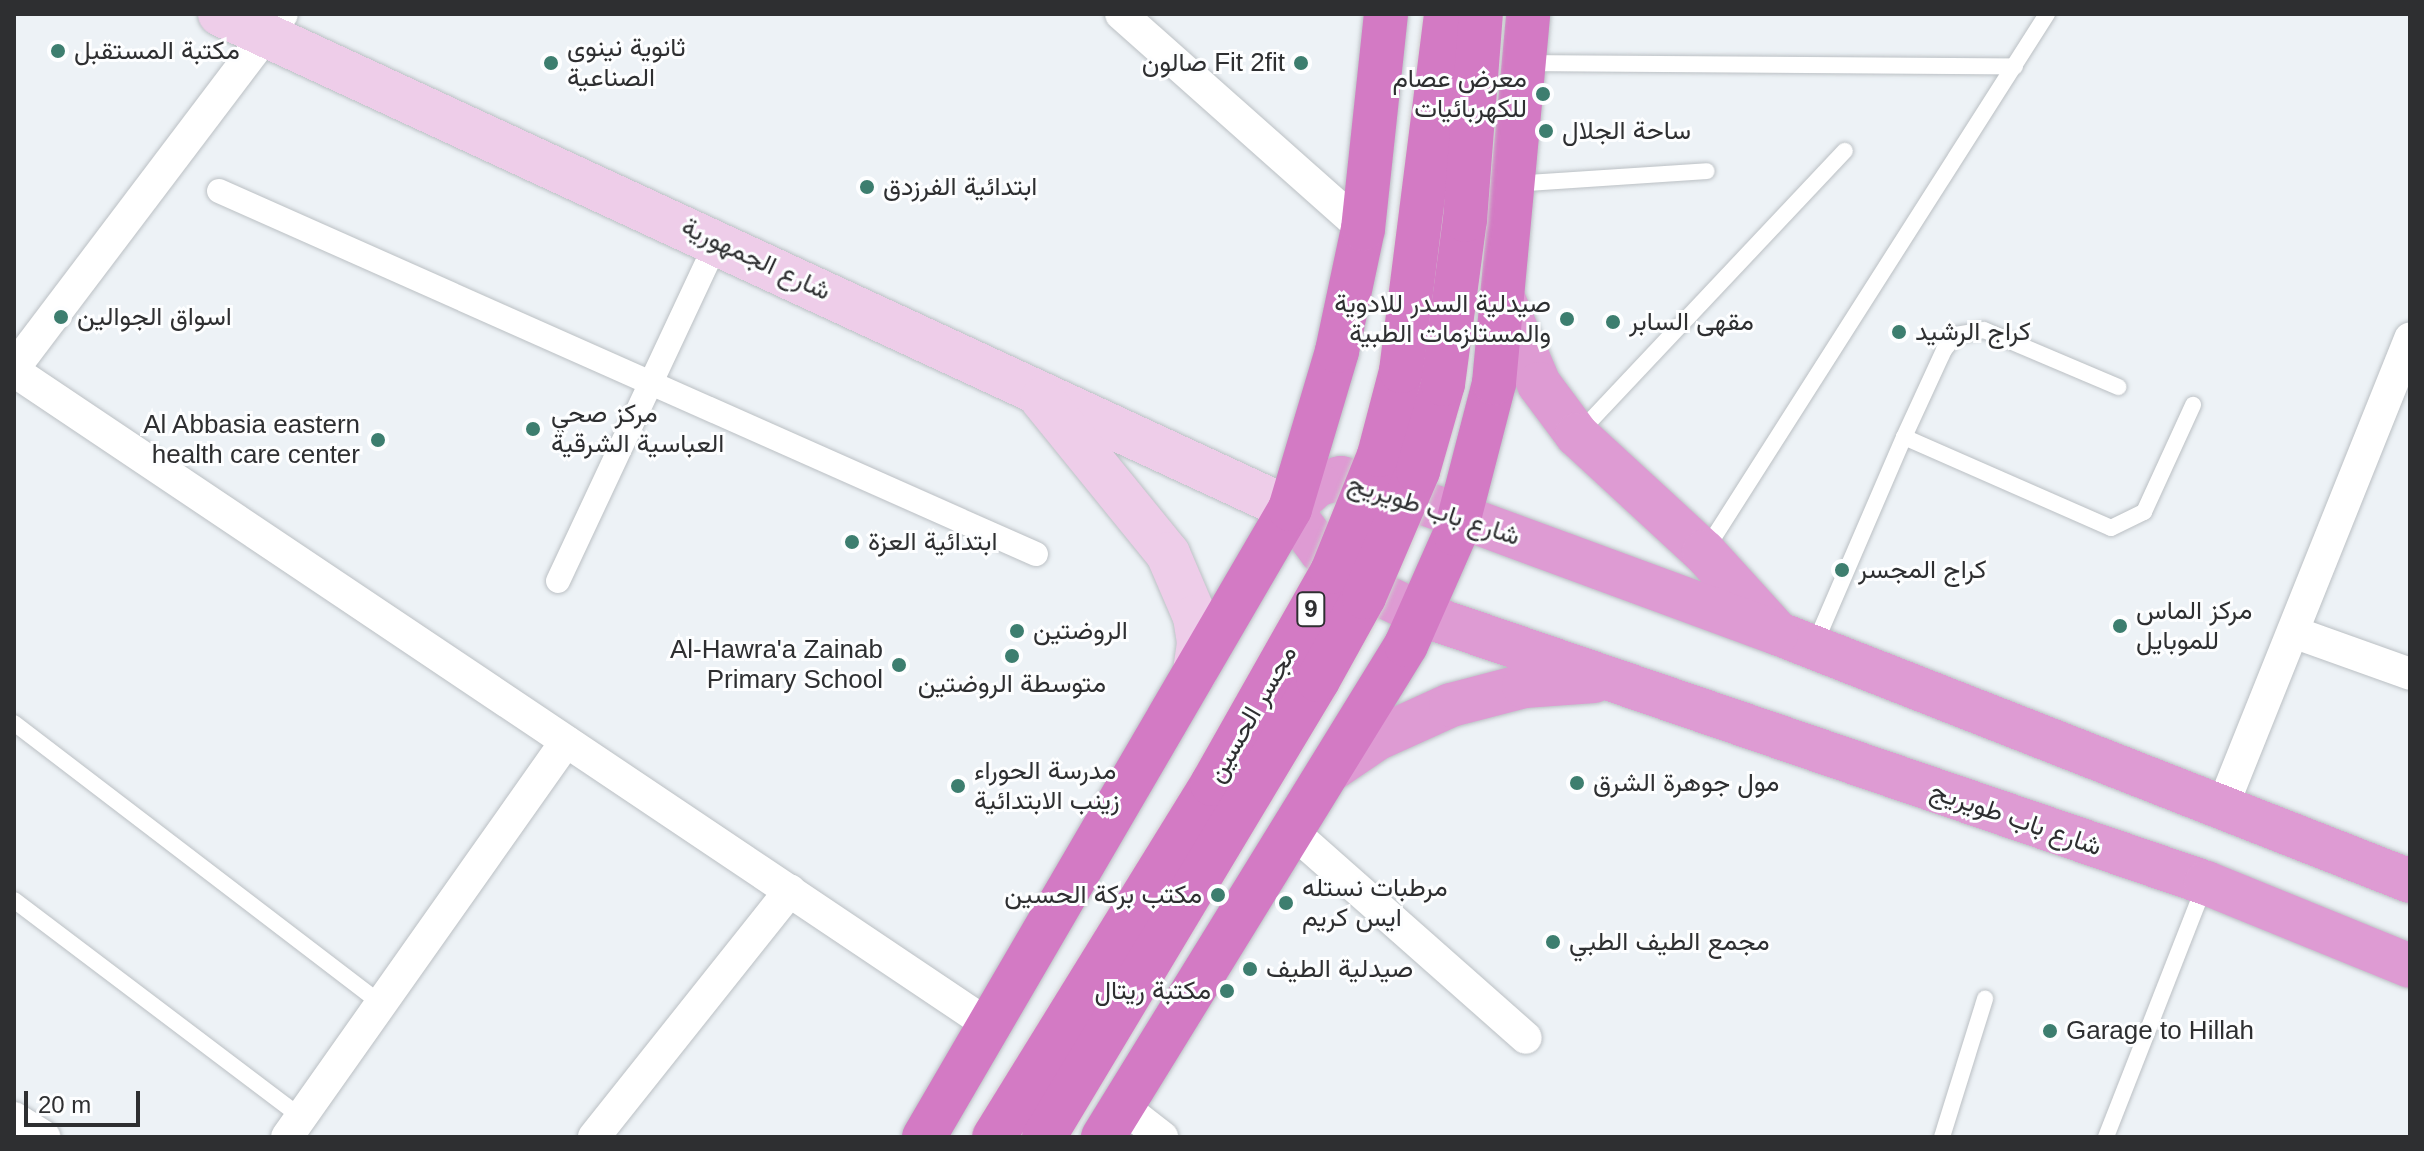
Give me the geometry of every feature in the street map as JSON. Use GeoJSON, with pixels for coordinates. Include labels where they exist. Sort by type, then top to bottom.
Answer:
{"type":"FeatureCollection","features":[{"type":"Feature","properties":{"kind":"highway"},"geometry":{"type":"LineString","coordinates":[[924,1137],[992,1027],[1290,509],[1337,351],[1363,229],[1386,14]]}},
{"type":"Feature","properties":{"kind":"highway","name":"مجسر الحسين"},"geometry":{"type":"LineString","coordinates":[[994,1137],[1212,784],[1332,572],[1379,455],[1401,371],[1425,218],[1446,14]]}},
{"type":"Feature","properties":{"kind":"highway","name":"مجسر الحسين"},"geometry":{"type":"LineString","coordinates":[[1044,1137],[1364,597],[1418,471],[1443,384],[1465,220],[1481,14]]}},
{"type":"Feature","properties":{"kind":"highway"},"geometry":{"type":"LineString","coordinates":[[1113,1122],[1423,615],[1461,515],[1494,383],[1528,14]]}},
{"type":"Feature","properties":{"kind":"main road","name":"شارع الجمهورية"},"geometry":{"type":"LineString","coordinates":[[220,14],[274,25],[717,242],[1030,385],[1290,509]]}},
{"type":"Feature","properties":{"kind":"main road"},"geometry":{"type":"LineString","coordinates":[[1502,296],[1539,384],[1577,435],[1796,640]]}},
{"type":"Feature","properties":{"kind":"main road"},"geometry":{"type":"LineString","coordinates":[[1030,385],[1168,554],[1195,617],[1195,673]]}},
{"type":"Feature","properties":{"kind":"main road","name":"شارع باب طويريج"},"geometry":{"type":"LineString","coordinates":[[2410,881],[2221,810],[1796,640],[1461,515],[1341,478],[1318,484],[1290,509],[1321,551],[1379,594],[1423,615],[2206,883],[2410,966]]}},
{"type":"Feature","properties":{"kind":"main road"},"geometry":{"type":"LineString","coordinates":[[1329,771],[1411,721],[1475,698],[1567,681],[1622,682]]}},
{"type":"Feature","properties":{"kind":"street"},"geometry":{"type":"LineString","coordinates":[[1121,14],[1363,229]]}},
{"type":"Feature","properties":{"kind":"street"},"geometry":{"type":"LineString","coordinates":[[274,25],[14,369],[992,1027]]}},
{"type":"Feature","properties":{"kind":"street"},"geometry":{"type":"LineString","coordinates":[[219,191],[1036,554]]}},
{"type":"Feature","properties":{"kind":"street"},"geometry":{"type":"LineString","coordinates":[[558,581],[717,242]]}},
{"type":"Feature","properties":{"kind":"street"},"geometry":{"type":"LineString","coordinates":[[2221,810],[2410,339]]}},
{"type":"Feature","properties":{"kind":"street"},"geometry":{"type":"LineString","coordinates":[[2293,632],[2410,674]]}},
{"type":"Feature","properties":{"kind":"street"},"geometry":{"type":"LineString","coordinates":[[294,1127],[566,741]]}},
{"type":"Feature","properties":{"kind":"street"},"geometry":{"type":"LineString","coordinates":[[1292,831],[1526,1038]]}},
{"type":"Feature","properties":{"kind":"street"},"geometry":{"type":"LineString","coordinates":[[594,1137],[790,891]]}},
{"type":"Feature","properties":{"kind":"street"},"geometry":{"type":"LineString","coordinates":[[14,1118],[45,1137]]}},
{"type":"Feature","properties":{"kind":"street"},"geometry":{"type":"LineString","coordinates":[[1113,1122],[1162,1137]]}},
{"type":"Feature","properties":{"kind":"lane"},"geometry":{"type":"LineString","coordinates":[[1704,552],[2047,14]]}},
{"type":"Feature","properties":{"kind":"lane"},"geometry":{"type":"LineString","coordinates":[[1523,63],[2015,66]]}},
{"type":"Feature","properties":{"kind":"lane"},"geometry":{"type":"LineString","coordinates":[[1577,435],[1845,151]]}},
{"type":"Feature","properties":{"kind":"lane"},"geometry":{"type":"LineString","coordinates":[[1512,184],[1707,171]]}},
{"type":"Feature","properties":{"kind":"lane"},"geometry":{"type":"LineString","coordinates":[[1796,640],[1904,437],[1944,350],[1965,330],[1984,330],[2118,387]]}},
{"type":"Feature","properties":{"kind":"lane"},"geometry":{"type":"LineString","coordinates":[[1904,437],[2111,528],[2144,512],[2193,405]]}},
{"type":"Feature","properties":{"kind":"lane"},"geometry":{"type":"LineString","coordinates":[[14,723],[381,1004]]}},
{"type":"Feature","properties":{"kind":"lane"},"geometry":{"type":"LineString","coordinates":[[2106,1137],[2206,883]]}},
{"type":"Feature","properties":{"kind":"lane"},"geometry":{"type":"LineString","coordinates":[[14,900],[294,1127]]}},
{"type":"Feature","properties":{"kind":"lane"},"geometry":{"type":"LineString","coordinates":[[1942,1137],[1985,999]]}},
{"type":"Feature","properties":{"kind":"place","name":"مكتبة المستقبل"},"geometry":{"type":"Point","coordinates":[58,51]}},
{"type":"Feature","properties":{"kind":"place","name":"ثانوية نينوى الصناعية"},"geometry":{"type":"Point","coordinates":[551,63]}},
{"type":"Feature","properties":{"kind":"place","name":"صالون Fit 2fit"},"geometry":{"type":"Point","coordinates":[1301,63]}},
{"type":"Feature","properties":{"kind":"place","name":"معرض عصام للكهربائيات"},"geometry":{"type":"Point","coordinates":[1543,94]}},
{"type":"Feature","properties":{"kind":"place","name":"ساحة الجلال"},"geometry":{"type":"Point","coordinates":[1546,131]}},
{"type":"Feature","properties":{"kind":"place","name":"ابتدائية الفرزدق"},"geometry":{"type":"Point","coordinates":[867,187]}},
{"type":"Feature","properties":{"kind":"place","name":"اسواق الجوالين"},"geometry":{"type":"Point","coordinates":[61,317]}},
{"type":"Feature","properties":{"kind":"place","name":"صيدلية السدر للادوية والمستلزمات الطبية"},"geometry":{"type":"Point","coordinates":[1567,319]}},
{"type":"Feature","properties":{"kind":"place","name":"مقهى السابر"},"geometry":{"type":"Point","coordinates":[1613,322]}},
{"type":"Feature","properties":{"kind":"place","name":"كراج الرشيد"},"geometry":{"type":"Point","coordinates":[1899,332]}},
{"type":"Feature","properties":{"kind":"place","name":"مركز صحي العباسية الشرقية"},"geometry":{"type":"Point","coordinates":[533,429]}},
{"type":"Feature","properties":{"kind":"place","name":"Al Abbasia eastern health care center"},"geometry":{"type":"Point","coordinates":[378,440]}},
{"type":"Feature","properties":{"kind":"place","name":"ابتدائية العزة"},"geometry":{"type":"Point","coordinates":[852,542]}},
{"type":"Feature","properties":{"kind":"place","name":"كراج المجسر"},"geometry":{"type":"Point","coordinates":[1842,570]}},
{"type":"Feature","properties":{"kind":"place","name":"مركز الماس للموبايل"},"geometry":{"type":"Point","coordinates":[2120,626]}},
{"type":"Feature","properties":{"kind":"place","name":"الروضتين"},"geometry":{"type":"Point","coordinates":[1017,631]}},
{"type":"Feature","properties":{"kind":"place","name":"متوسطة الروضتين"},"geometry":{"type":"Point","coordinates":[1012,656]}},
{"type":"Feature","properties":{"kind":"place","name":"Al-Hawra'a Zainab Primary School"},"geometry":{"type":"Point","coordinates":[899,665]}},
{"type":"Feature","properties":{"kind":"place","name":"مول جوهرة الشرق"},"geometry":{"type":"Point","coordinates":[1577,783]}},
{"type":"Feature","properties":{"kind":"place","name":"مدرسة الحوراء زينب الابتدائية"},"geometry":{"type":"Point","coordinates":[958,786]}},
{"type":"Feature","properties":{"kind":"place","name":"مكتب بركة الحسين"},"geometry":{"type":"Point","coordinates":[1218,895]}},
{"type":"Feature","properties":{"kind":"place","name":"مرطبات نستله ايس كريم"},"geometry":{"type":"Point","coordinates":[1286,903]}},
{"type":"Feature","properties":{"kind":"place","name":"مجمع الطيف الطبي"},"geometry":{"type":"Point","coordinates":[1553,942]}},
{"type":"Feature","properties":{"kind":"place","name":"صيدلية الطيف"},"geometry":{"type":"Point","coordinates":[1250,969]}},
{"type":"Feature","properties":{"kind":"place","name":"مكتبة ريتال"},"geometry":{"type":"Point","coordinates":[1227,991]}},
{"type":"Feature","properties":{"kind":"place","name":"Garage to Hillah"},"geometry":{"type":"Point","coordinates":[2050,1031]}}]}
